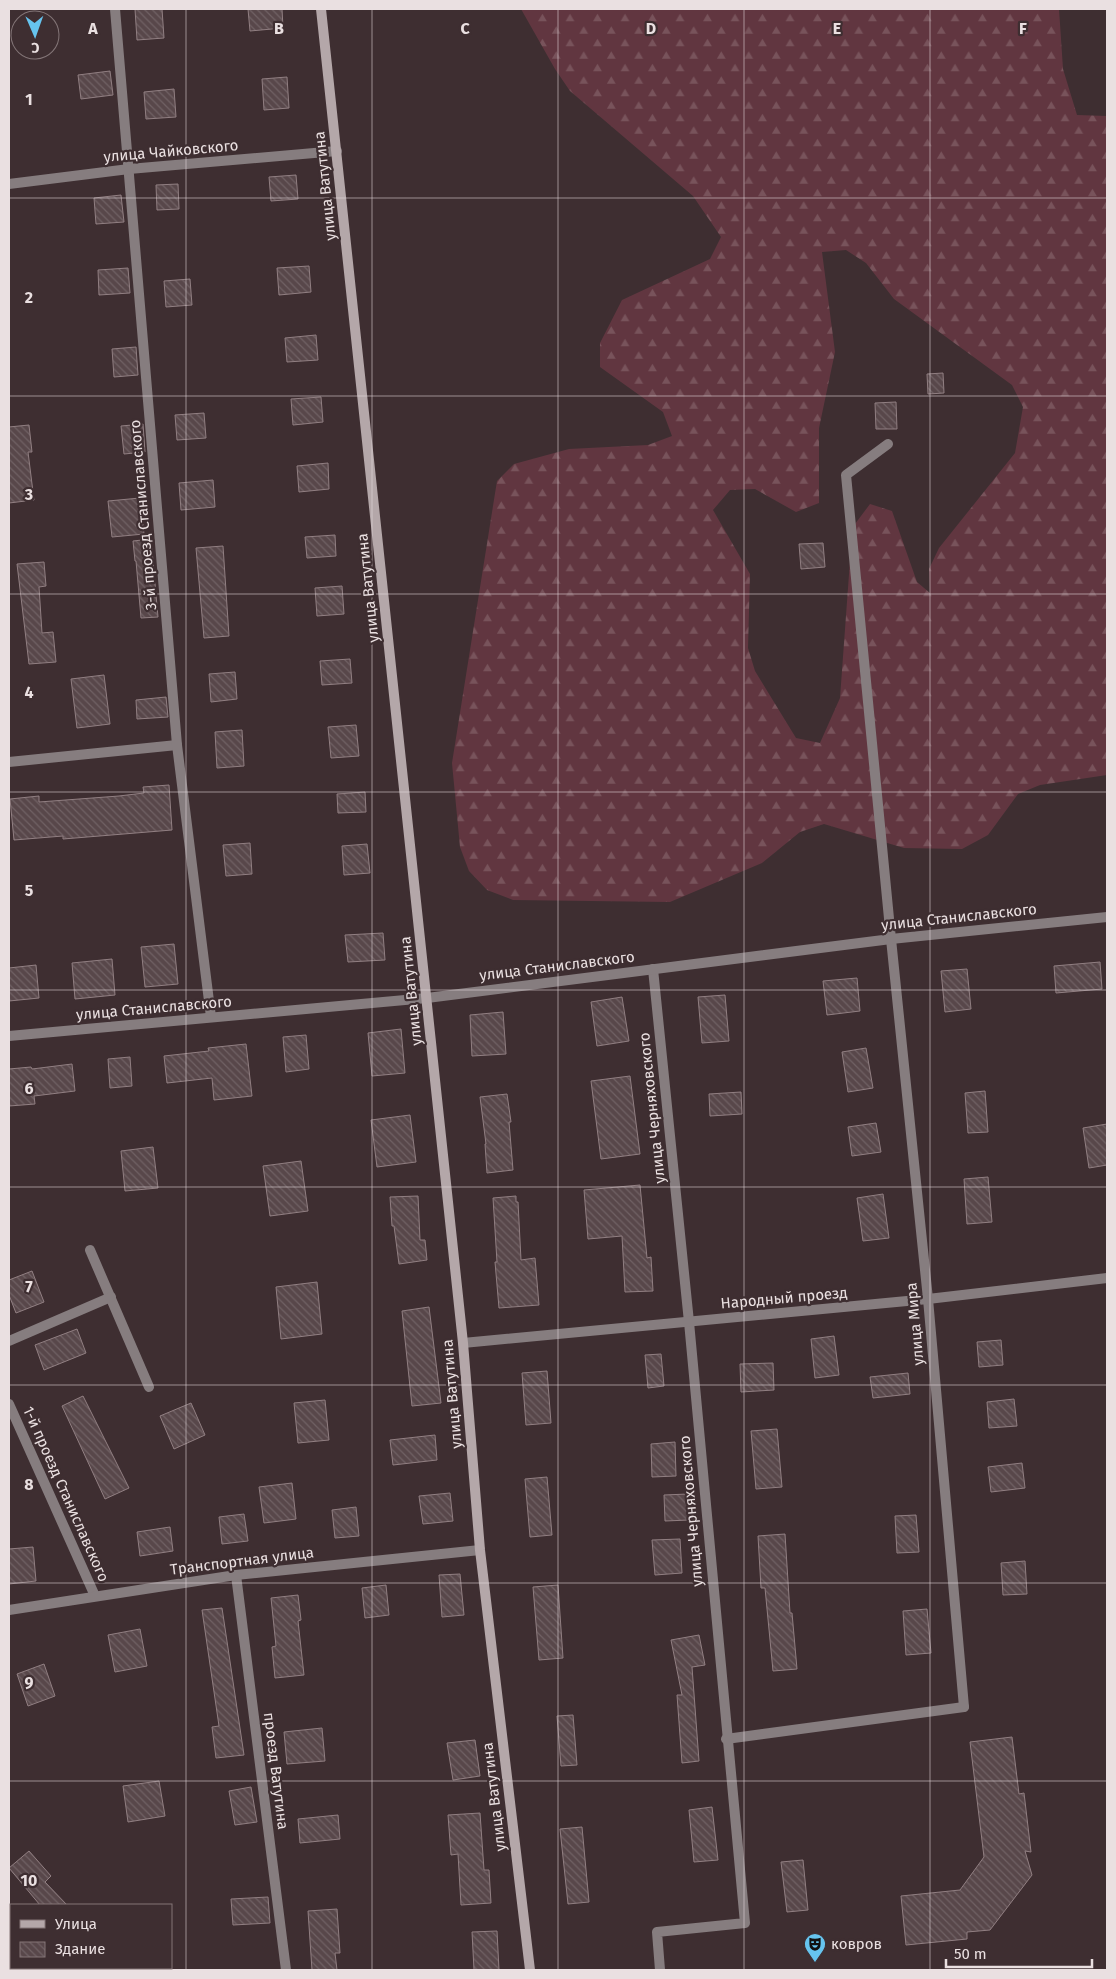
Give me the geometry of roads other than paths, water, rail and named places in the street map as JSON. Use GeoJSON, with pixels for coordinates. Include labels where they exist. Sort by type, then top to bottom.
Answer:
{"type":"FeatureCollection","features":[{"type":"Feature","properties":{"kind":"street","name":"3-й проезд Станиславского"},"geometry":{"type":"LineString","coordinates":[[115,9],[177,745],[210,1018]]}},
{"type":"Feature","properties":{"kind":"street","name":"улица Ватутина"},"geometry":{"type":"LineString","coordinates":[[321,9],[464,1344],[480,1550],[530,1970]]}},
{"type":"Feature","properties":{"kind":"street","name":"улица Чайковского"},"geometry":{"type":"LineString","coordinates":[[9,184],[129,169],[336,151]]}},
{"type":"Feature","properties":{"kind":"street","name":"улица Мира"},"geometry":{"type":"LineString","coordinates":[[726,1739],[964,1707],[928,1299],[846,475],[888,444]]}},
{"type":"Feature","properties":{"kind":"street"},"geometry":{"type":"LineString","coordinates":[[9,762],[177,745]]}},
{"type":"Feature","properties":{"kind":"street","name":"улица Станиславского"},"geometry":{"type":"LineString","coordinates":[[9,1036],[427,998],[891,939],[1107,917]]}},
{"type":"Feature","properties":{"kind":"street","name":"улица Черняховского"},"geometry":{"type":"LineString","coordinates":[[653,969],[689,1322],[726,1739],[745,1923],[657,1932],[660,1970]]}},
{"type":"Feature","properties":{"kind":"street"},"geometry":{"type":"LineString","coordinates":[[90,1250],[149,1387]]}},
{"type":"Feature","properties":{"kind":"street","name":"Народный проезд"},"geometry":{"type":"LineString","coordinates":[[464,1344],[928,1299],[1107,1278]]}},
{"type":"Feature","properties":{"kind":"street"},"geometry":{"type":"LineString","coordinates":[[9,1341],[111,1297]]}},
{"type":"Feature","properties":{"kind":"street","name":"1-й проезд Станиславского"},"geometry":{"type":"LineString","coordinates":[[9,1404],[12,1417],[95,1596]]}},
{"type":"Feature","properties":{"kind":"street","name":"Транспортная улица"},"geometry":{"type":"LineString","coordinates":[[9,1610],[236,1575],[480,1550]]}},
{"type":"Feature","properties":{"kind":"street","name":"проезд Ватутина"},"geometry":{"type":"LineString","coordinates":[[236,1575],[286,1970]]}},
{"type":"Feature","properties":{"kind":"place","name":"ковров"},"geometry":{"type":"Point","coordinates":[815,1963]}}]}
